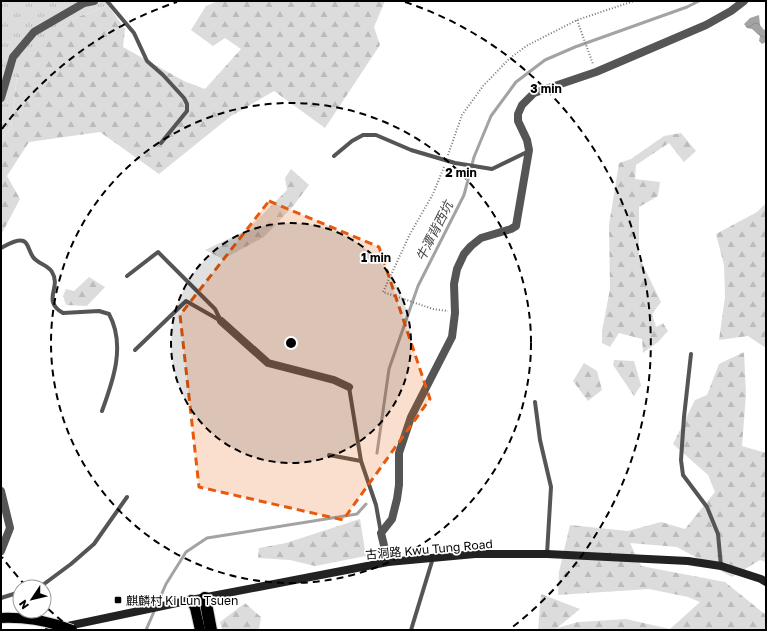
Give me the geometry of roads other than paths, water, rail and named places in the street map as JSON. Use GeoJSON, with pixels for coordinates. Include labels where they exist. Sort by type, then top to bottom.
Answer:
{"type":"FeatureCollection","features":[{"type":"Feature","properties":{"kind":"highway"},"geometry":{"type":"LineString","coordinates":[[205,598],[211,630]]}},
{"type":"Feature","properties":{"kind":"main road"},"geometry":{"type":"LineString","coordinates":[[192,600],[200,630]]}},
{"type":"Feature","properties":{"kind":"main road"},"geometry":{"type":"LineString","coordinates":[[1,618],[29,618],[72,630]]}},
{"type":"Feature","properties":{"kind":"street"},"geometry":{"type":"LineString","coordinates":[[1,98],[13,57],[34,32],[84,3],[94,1]]}},
{"type":"Feature","properties":{"kind":"street"},"geometry":{"type":"LineString","coordinates":[[388,562],[381,533],[392,520],[397,498],[399,485],[399,453],[411,417],[452,337],[455,313],[454,284],[457,269],[464,254],[471,246],[482,238],[511,230],[516,226],[529,150],[527,140],[518,121],[518,114],[522,105],[534,93],[596,72],[706,25],[731,11],[744,1]]}},
{"type":"Feature","properties":{"kind":"street"},"geometry":{"type":"LineString","coordinates":[[221,322],[268,363],[334,380],[349,387]]}},
{"type":"Feature","properties":{"kind":"street"},"geometry":{"type":"LineString","coordinates":[[1,491],[10,528],[1,551]]}},
{"type":"Feature","properties":{"kind":"street","name":"古洞路 Kwu Tung Road"},"geometry":{"type":"LineString","coordinates":[[49,630],[192,600],[388,562],[475,554],[547,554],[688,561],[721,566],[766,582]]}},
{"type":"Feature","properties":{"kind":"lane"},"geometry":{"type":"LineString","coordinates":[[107,1],[134,33],[147,61],[163,75],[184,98],[187,104],[187,111],[161,143]]}},
{"type":"Feature","properties":{"kind":"lane"},"geometry":{"type":"LineString","coordinates":[[334,156],[352,141],[363,135],[376,135],[411,150],[455,163],[492,169],[529,150]]}},
{"type":"Feature","properties":{"kind":"lane"},"geometry":{"type":"LineString","coordinates":[[1,248],[13,242],[20,240],[24,241],[34,258],[52,272],[55,281],[52,303],[55,308],[63,313],[98,311],[108,314],[116,335],[116,366],[102,411]]}},
{"type":"Feature","properties":{"kind":"lane"},"geometry":{"type":"LineString","coordinates":[[127,276],[158,252],[215,309],[221,322]]}},
{"type":"Feature","properties":{"kind":"lane"},"geometry":{"type":"LineString","coordinates":[[135,350],[186,301],[221,322]]}},
{"type":"Feature","properties":{"kind":"lane"},"geometry":{"type":"LineString","coordinates":[[691,354],[683,424],[681,460],[683,475],[707,507],[718,534],[721,566]]}},
{"type":"Feature","properties":{"kind":"lane"},"geometry":{"type":"LineString","coordinates":[[349,387],[361,461],[376,505],[381,533]]}},
{"type":"Feature","properties":{"kind":"lane"},"geometry":{"type":"LineString","coordinates":[[535,402],[540,440],[551,487],[547,554]]}},
{"type":"Feature","properties":{"kind":"lane"},"geometry":{"type":"LineString","coordinates":[[329,455],[361,461]]}},
{"type":"Feature","properties":{"kind":"lane"},"geometry":{"type":"LineString","coordinates":[[51,579],[94,544],[127,497]]}},
{"type":"Feature","properties":{"kind":"lane"},"geometry":{"type":"LineString","coordinates":[[411,630],[433,558]]}},
{"type":"Feature","properties":{"kind":"lane"},"geometry":{"type":"LineString","coordinates":[[1,598],[12,595]]}},
{"type":"Feature","properties":{"kind":"water"},"geometry":{"type":"Polygon","coordinates":[[[759,15],[760,25],[764,30],[766,29],[766,42],[762,44],[759,41],[760,36],[752,29],[747,28],[744,24],[750,18],[759,15]]]}},
{"type":"Feature","properties":{"kind":"waterway","name":"牛潭背西坑"},"geometry":{"type":"LineString","coordinates":[[377,453],[389,369],[418,286],[464,195],[474,157],[491,116],[516,82],[545,60],[575,47],[687,7],[699,1]]}},
{"type":"Feature","properties":{"kind":"waterway"},"geometry":{"type":"LineString","coordinates":[[146,630],[166,584],[186,552],[207,538],[357,514],[366,504]]}},
{"type":"Feature","properties":{"kind":"place","name":"麒麟村 Ki Lun Tsuen"},"geometry":{"type":"Point","coordinates":[118,600]}}]}
